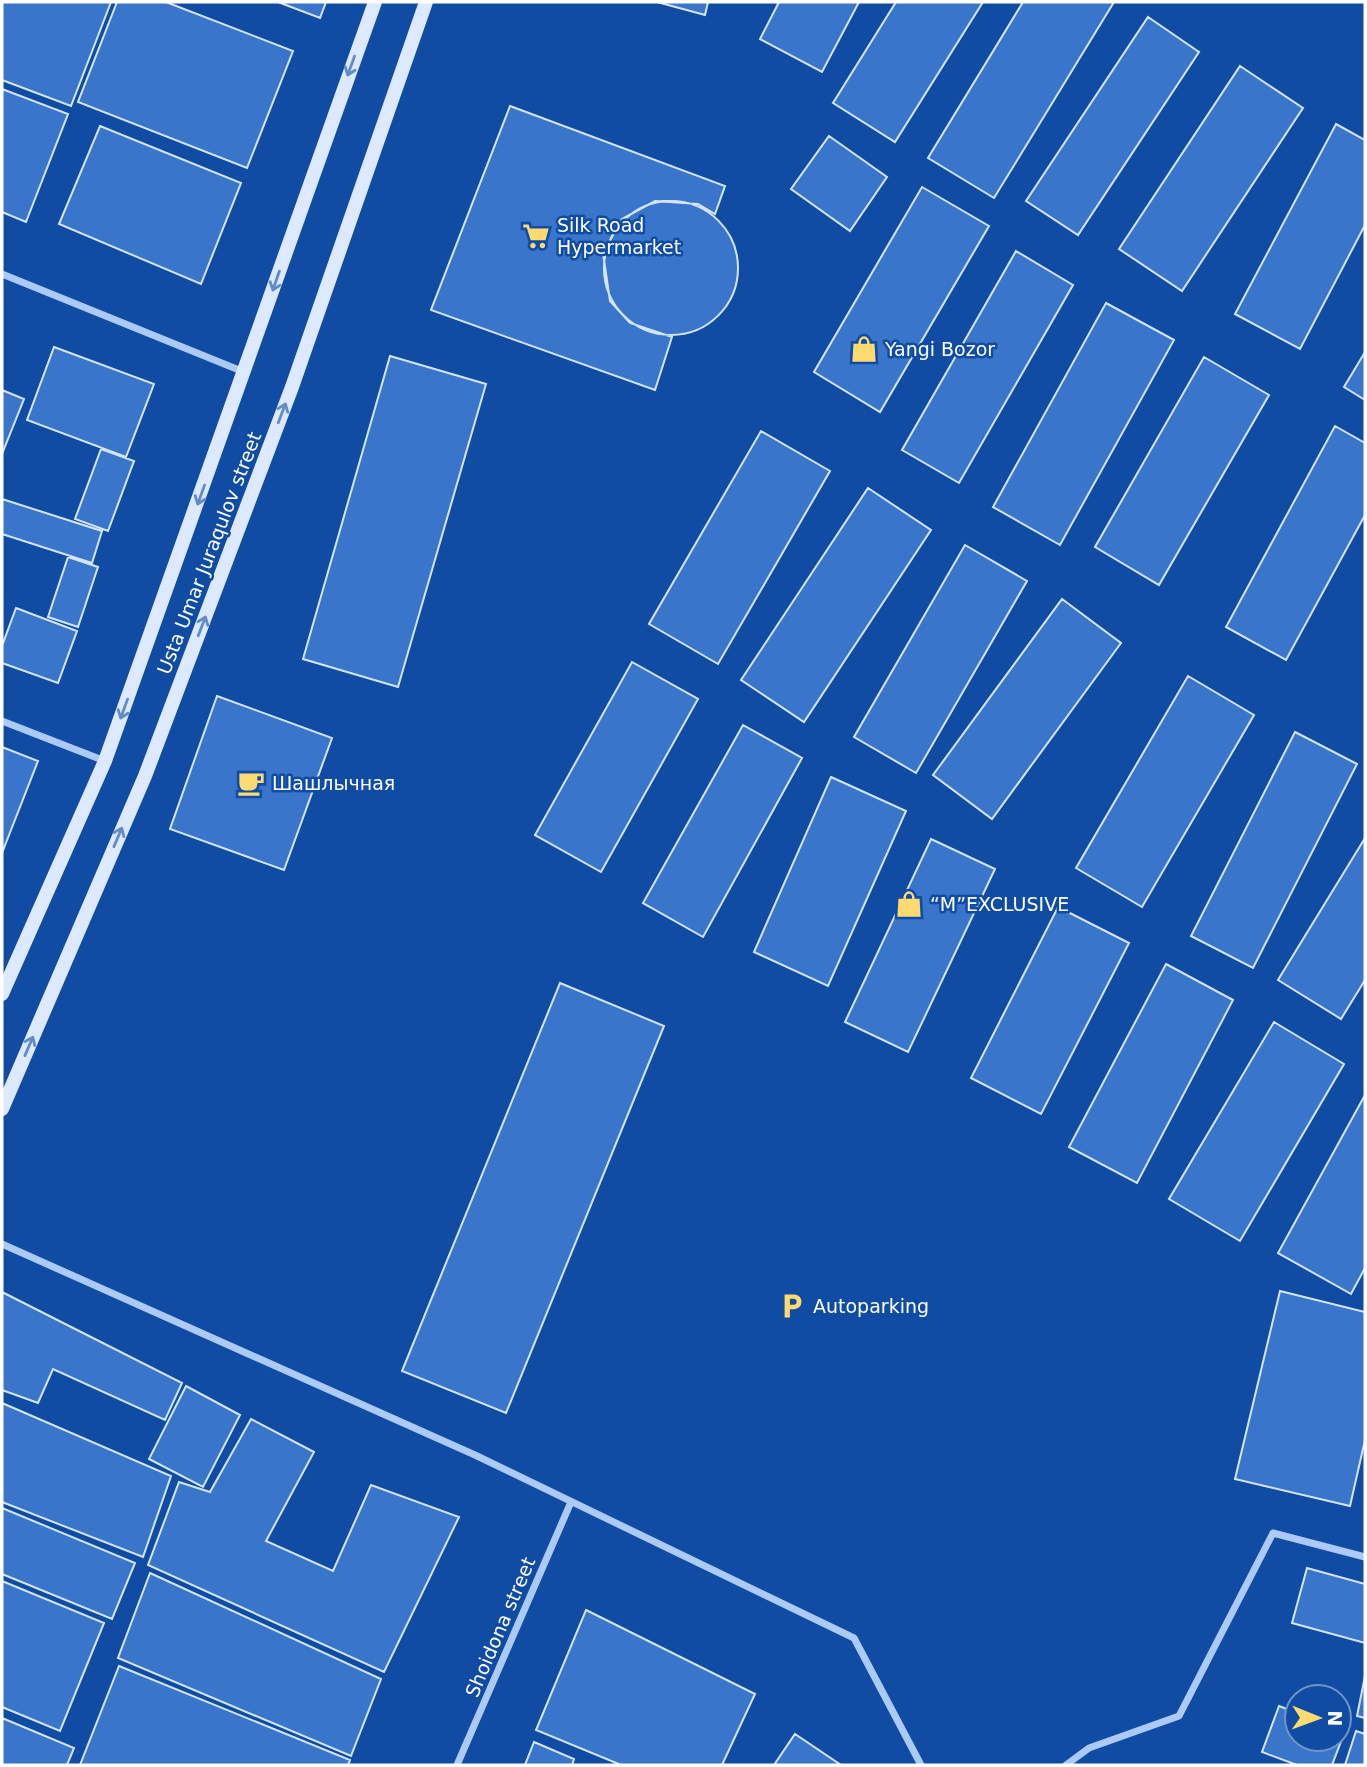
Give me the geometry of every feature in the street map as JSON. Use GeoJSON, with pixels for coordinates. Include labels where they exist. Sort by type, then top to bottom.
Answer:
{"type":"FeatureCollection","features":[{"type":"Feature","properties":{"kind":"main road","name":"Usta Umar Juraqulov street"},"geometry":{"type":"LineString","coordinates":[[2,993],[106,761],[375,2]]}},
{"type":"Feature","properties":{"kind":"main road","name":"Usta Umar Juraqulov street"},"geometry":{"type":"LineString","coordinates":[[2,1109],[145,776],[292,387],[426,2]]}},
{"type":"Feature","properties":{"kind":"street"},"geometry":{"type":"LineString","coordinates":[[2,274],[245,372]]}},
{"type":"Feature","properties":{"kind":"street"},"geometry":{"type":"LineString","coordinates":[[2,721],[106,761]]}},
{"type":"Feature","properties":{"kind":"street"},"geometry":{"type":"LineString","coordinates":[[2,1244],[475,1455],[854,1638],[921,1765]]}},
{"type":"Feature","properties":{"kind":"street","name":"Shoidona street"},"geometry":{"type":"LineString","coordinates":[[457,1765],[571,1502]]}},
{"type":"Feature","properties":{"kind":"street"},"geometry":{"type":"LineString","coordinates":[[1066,1765],[1089,1748],[1179,1716],[1273,1533],[1365,1558]]}},
{"type":"Feature","properties":{"kind":"building"},"geometry":{"type":"Polygon","coordinates":[[[2,2],[111,2],[71,106],[2,80],[2,2]]]}},
{"type":"Feature","properties":{"kind":"building"},"geometry":{"type":"Polygon","coordinates":[[[117,2],[166,2],[293,51],[247,168],[78,102],[117,2]]]}},
{"type":"Feature","properties":{"kind":"building"},"geometry":{"type":"Polygon","coordinates":[[[278,2],[326,2],[320,18],[278,2]]]}},
{"type":"Feature","properties":{"kind":"building"},"geometry":{"type":"Polygon","coordinates":[[[657,2],[708,2],[705,15],[657,2]]]}},
{"type":"Feature","properties":{"kind":"building"},"geometry":{"type":"Polygon","coordinates":[[[779,2],[859,2],[822,72],[760,39],[779,2]]]}},
{"type":"Feature","properties":{"kind":"building"},"geometry":{"type":"Polygon","coordinates":[[[896,2],[983,2],[895,142],[833,103],[896,2]]]}},
{"type":"Feature","properties":{"kind":"building"},"geometry":{"type":"Polygon","coordinates":[[[1023,2],[1114,2],[994,198],[928,158],[1023,2]]]}},
{"type":"Feature","properties":{"kind":"building"},"geometry":{"type":"Polygon","coordinates":[[[1148,17],[1199,52],[1078,235],[1026,201],[1148,17]]]}},
{"type":"Feature","properties":{"kind":"building"},"geometry":{"type":"Polygon","coordinates":[[[1240,66],[1303,108],[1182,291],[1119,249],[1240,66]]]}},
{"type":"Feature","properties":{"kind":"building"},"geometry":{"type":"Polygon","coordinates":[[[2,89],[68,114],[26,222],[2,212],[2,89]]]}},
{"type":"Feature","properties":{"kind":"building","name":"Silk Road Hypermarket"},"geometry":{"type":"Polygon","coordinates":[[[510,106],[725,186],[715,214],[698,204],[655,201],[622,219],[603,253],[610,301],[630,323],[672,337],[655,390],[431,310],[510,106]]]}},
{"type":"Feature","properties":{"kind":"building"},"geometry":{"type":"Polygon","coordinates":[[[1336,124],[1365,140],[1365,225],[1300,349],[1235,314],[1336,124]]]}},
{"type":"Feature","properties":{"kind":"building"},"geometry":{"type":"Polygon","coordinates":[[[100,126],[241,183],[201,284],[59,224],[100,126]]]}},
{"type":"Feature","properties":{"kind":"building"},"geometry":{"type":"Polygon","coordinates":[[[829,136],[887,177],[850,231],[791,189],[829,136]]]}},
{"type":"Feature","properties":{"kind":"building"},"geometry":{"type":"Polygon","coordinates":[[[922,187],[989,226],[880,412],[814,372],[922,187]]]}},
{"type":"Feature","properties":{"kind":"building"},"geometry":{"type":"Polygon","coordinates":[[[671,201],[697,206],[719,220],[733,242],[738,268],[733,294],[719,316],[697,330],[671,335],[645,330],[623,316],[609,294],[604,268],[609,242],[623,220],[645,206],[671,201]]]}},
{"type":"Feature","properties":{"kind":"building"},"geometry":{"type":"Polygon","coordinates":[[[1016,251],[1073,285],[959,483],[902,450],[1016,251]]]}},
{"type":"Feature","properties":{"kind":"building"},"geometry":{"type":"Polygon","coordinates":[[[1106,303],[1174,340],[1060,545],[993,507],[1106,303]]]}},
{"type":"Feature","properties":{"kind":"building"},"geometry":{"type":"Polygon","coordinates":[[[54,347],[154,384],[126,457],[27,420],[54,347]]]}},
{"type":"Feature","properties":{"kind":"building"},"geometry":{"type":"Polygon","coordinates":[[[1365,352],[1365,400],[1344,387],[1365,352]]]}},
{"type":"Feature","properties":{"kind":"building"},"geometry":{"type":"Polygon","coordinates":[[[390,356],[486,384],[398,687],[303,659],[390,356]]]}},
{"type":"Feature","properties":{"kind":"building"},"geometry":{"type":"Polygon","coordinates":[[[1204,357],[1269,395],[1159,585],[1095,547],[1204,357]]]}},
{"type":"Feature","properties":{"kind":"building"},"geometry":{"type":"Polygon","coordinates":[[[2,390],[24,399],[2,454],[2,390]]]}},
{"type":"Feature","properties":{"kind":"building"},"geometry":{"type":"Polygon","coordinates":[[[1335,426],[1365,443],[1365,515],[1286,660],[1226,627],[1335,426]]]}},
{"type":"Feature","properties":{"kind":"building"},"geometry":{"type":"Polygon","coordinates":[[[761,431],[830,471],[718,664],[649,624],[761,431]]]}},
{"type":"Feature","properties":{"kind":"building"},"geometry":{"type":"Polygon","coordinates":[[[101,449],[134,461],[108,531],[75,519],[101,449]]]}},
{"type":"Feature","properties":{"kind":"building"},"geometry":{"type":"Polygon","coordinates":[[[868,488],[931,530],[804,722],[741,680],[868,488]]]}},
{"type":"Feature","properties":{"kind":"building"},"geometry":{"type":"Polygon","coordinates":[[[2,499],[102,531],[92,563],[2,534],[2,499]]]}},
{"type":"Feature","properties":{"kind":"building"},"geometry":{"type":"Polygon","coordinates":[[[965,545],[1027,581],[916,773],[854,737],[965,545]]]}},
{"type":"Feature","properties":{"kind":"building"},"geometry":{"type":"Polygon","coordinates":[[[68,557],[98,567],[78,627],[48,617],[68,557]]]}},
{"type":"Feature","properties":{"kind":"building"},"geometry":{"type":"Polygon","coordinates":[[[1062,599],[1121,643],[992,819],[933,775],[1062,599]]]}},
{"type":"Feature","properties":{"kind":"building"},"geometry":{"type":"Polygon","coordinates":[[[16,608],[77,631],[58,683],[2,663],[2,646],[16,608]]]}},
{"type":"Feature","properties":{"kind":"building"},"geometry":{"type":"Polygon","coordinates":[[[632,662],[698,699],[601,872],[535,835],[632,662]]]}},
{"type":"Feature","properties":{"kind":"building"},"geometry":{"type":"Polygon","coordinates":[[[1188,676],[1254,715],[1142,907],[1076,868],[1188,676]]]}},
{"type":"Feature","properties":{"kind":"building","name":"Шашлычная"},"geometry":{"type":"Polygon","coordinates":[[[217,696],[332,738],[284,870],[170,829],[217,696]]]}},
{"type":"Feature","properties":{"kind":"building"},"geometry":{"type":"Polygon","coordinates":[[[743,725],[802,758],[703,937],[643,903],[743,725]]]}},
{"type":"Feature","properties":{"kind":"building"},"geometry":{"type":"Polygon","coordinates":[[[1295,732],[1357,764],[1253,968],[1191,936],[1295,732]]]}},
{"type":"Feature","properties":{"kind":"building"},"geometry":{"type":"Polygon","coordinates":[[[2,747],[38,761],[2,853],[2,747]]]}},
{"type":"Feature","properties":{"kind":"building"},"geometry":{"type":"Polygon","coordinates":[[[831,777],[906,811],[828,986],[754,952],[831,777]]]}},
{"type":"Feature","properties":{"kind":"building"},"geometry":{"type":"Polygon","coordinates":[[[1365,838],[1365,980],[1341,1019],[1278,980],[1365,838]]]}},
{"type":"Feature","properties":{"kind":"building"},"geometry":{"type":"Polygon","coordinates":[[[931,839],[995,869],[908,1052],[845,1022],[931,839]]]}},
{"type":"Feature","properties":{"kind":"building"},"geometry":{"type":"Polygon","coordinates":[[[1058,907],[1129,943],[1041,1114],[971,1078],[1058,907]]]}},
{"type":"Feature","properties":{"kind":"building"},"geometry":{"type":"Polygon","coordinates":[[[1166,964],[1233,1000],[1137,1183],[1069,1147],[1166,964]]]}},
{"type":"Feature","properties":{"kind":"building"},"geometry":{"type":"Polygon","coordinates":[[[560,983],[664,1026],[506,1413],[402,1371],[560,983]]]}},
{"type":"Feature","properties":{"kind":"building"},"geometry":{"type":"Polygon","coordinates":[[[1274,1022],[1344,1064],[1240,1241],[1169,1199],[1274,1022]]]}},
{"type":"Feature","properties":{"kind":"building"},"geometry":{"type":"Polygon","coordinates":[[[1365,1095],[1365,1268],[1351,1294],[1278,1253],[1365,1095]]]}},
{"type":"Feature","properties":{"kind":"building"},"geometry":{"type":"Polygon","coordinates":[[[1280,1291],[1365,1312],[1365,1440],[1350,1506],[1235,1479],[1280,1291]]]}},
{"type":"Feature","properties":{"kind":"building"},"geometry":{"type":"Polygon","coordinates":[[[2,1292],[182,1383],[165,1420],[53,1369],[38,1403],[2,1390],[2,1292]]]}},
{"type":"Feature","properties":{"kind":"building"},"geometry":{"type":"Polygon","coordinates":[[[186,1386],[240,1415],[203,1487],[149,1459],[186,1386]]]}},
{"type":"Feature","properties":{"kind":"building"},"geometry":{"type":"Polygon","coordinates":[[[2,1403],[171,1476],[143,1557],[2,1502],[2,1403]]]}},
{"type":"Feature","properties":{"kind":"building"},"geometry":{"type":"Polygon","coordinates":[[[251,1419],[314,1452],[266,1541],[333,1571],[371,1485],[459,1517],[384,1672],[148,1565],[179,1482],[210,1492],[251,1419]]]}},
{"type":"Feature","properties":{"kind":"building"},"geometry":{"type":"Polygon","coordinates":[[[2,1508],[135,1563],[112,1619],[2,1574],[2,1508]]]}},
{"type":"Feature","properties":{"kind":"building"},"geometry":{"type":"Polygon","coordinates":[[[1307,1568],[1365,1584],[1365,1643],[1292,1623],[1307,1568]]]}},
{"type":"Feature","properties":{"kind":"building"},"geometry":{"type":"Polygon","coordinates":[[[150,1573],[381,1679],[351,1756],[118,1658],[150,1573]]]}},
{"type":"Feature","properties":{"kind":"building"},"geometry":{"type":"Polygon","coordinates":[[[2,1581],[104,1623],[60,1731],[2,1707],[2,1581]]]}},
{"type":"Feature","properties":{"kind":"building"},"geometry":{"type":"Polygon","coordinates":[[[586,1610],[755,1694],[722,1765],[621,1765],[536,1730],[586,1610]]]}},
{"type":"Feature","properties":{"kind":"building"},"geometry":{"type":"Polygon","coordinates":[[[119,1666],[350,1760],[348,1765],[80,1765],[119,1666]]]}},
{"type":"Feature","properties":{"kind":"building"},"geometry":{"type":"Polygon","coordinates":[[[1365,1676],[1365,1718],[1357,1716],[1365,1676]]]}},
{"type":"Feature","properties":{"kind":"building"},"geometry":{"type":"Polygon","coordinates":[[[1279,1706],[1283,1708],[1283,1753],[1337,1753],[1332,1765],[1297,1765],[1262,1752],[1279,1706]]]}},
{"type":"Feature","properties":{"kind":"building"},"geometry":{"type":"Polygon","coordinates":[[[2,1718],[74,1748],[67,1765],[2,1765],[2,1718]]]}},
{"type":"Feature","properties":{"kind":"building"},"geometry":{"type":"Polygon","coordinates":[[[1356,1731],[1365,1734],[1365,1765],[1345,1765],[1349,1753],[1353,1753],[1356,1731]]]}},
{"type":"Feature","properties":{"kind":"building"},"geometry":{"type":"Polygon","coordinates":[[[795,1734],[841,1765],[774,1765],[795,1734]]]}},
{"type":"Feature","properties":{"kind":"building"},"geometry":{"type":"Polygon","coordinates":[[[534,1742],[574,1759],[572,1765],[525,1765],[534,1742]]]}},
{"type":"Feature","properties":{"kind":"place","name":"Silk Road Hypermarket"},"geometry":{"type":"Point","coordinates":[536,236]}},
{"type":"Feature","properties":{"kind":"place","name":"Yangi Bozor"},"geometry":{"type":"Point","coordinates":[864,349]}},
{"type":"Feature","properties":{"kind":"place","name":"Шашлычная"},"geometry":{"type":"Point","coordinates":[251,783]}},
{"type":"Feature","properties":{"kind":"place","name":"“M”EXCLUSIVE"},"geometry":{"type":"Point","coordinates":[909,904]}},
{"type":"Feature","properties":{"kind":"place","name":"Autoparking"},"geometry":{"type":"Point","coordinates":[792,1306]}}]}
